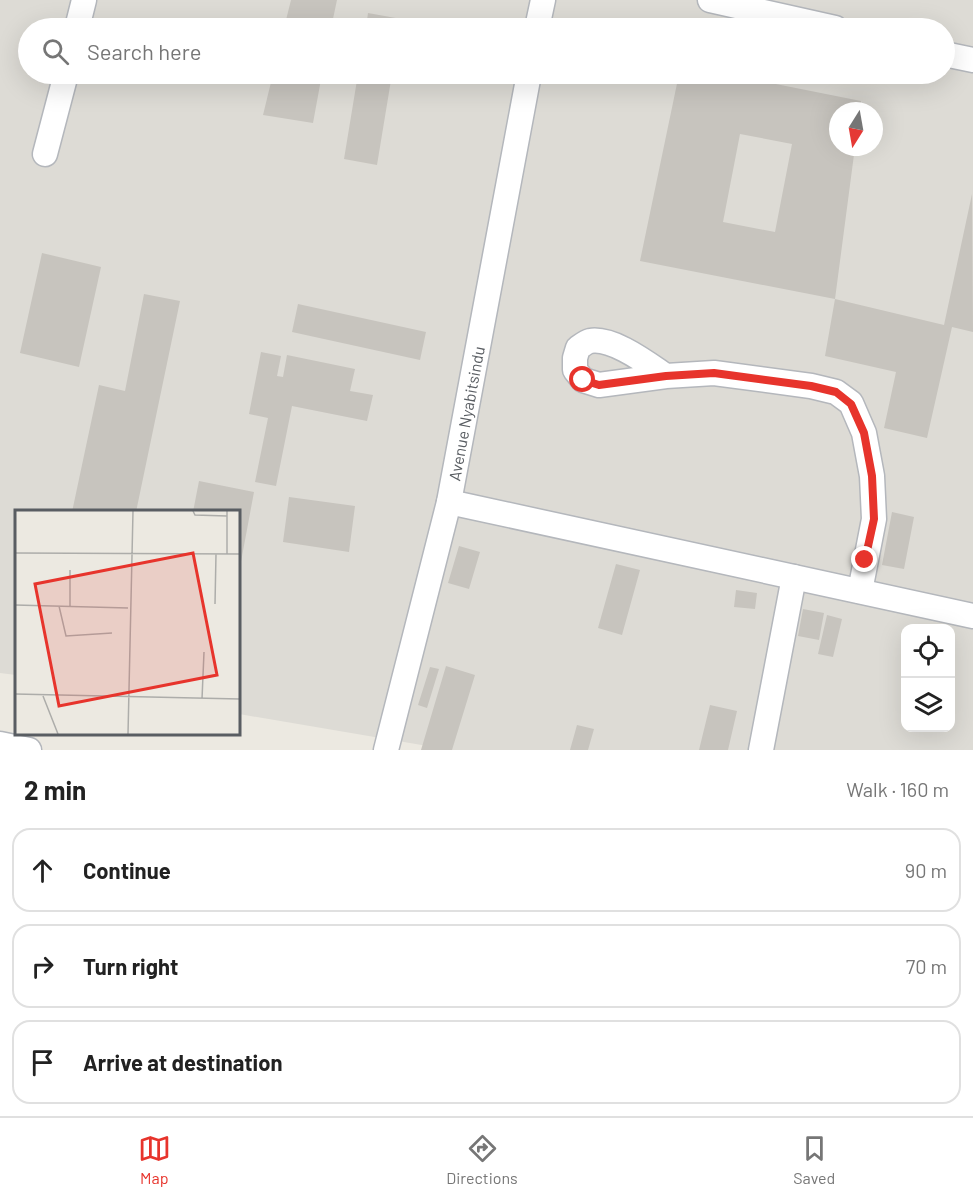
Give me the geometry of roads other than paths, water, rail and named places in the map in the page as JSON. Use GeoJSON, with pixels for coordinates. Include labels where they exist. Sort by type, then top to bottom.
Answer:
{"type":"FeatureCollection","features":[{"type":"Feature","properties":{"kind":"street"},"geometry":{"type":"LineString","coordinates":[[80,18],[84,0]]}},
{"type":"Feature","properties":{"kind":"street"},"geometry":{"type":"LineString","coordinates":[[539,18],[543,0]]}},
{"type":"Feature","properties":{"kind":"street"},"geometry":{"type":"LineString","coordinates":[[710,0],[790,18]]}},
{"type":"Feature","properties":{"kind":"street"},"geometry":{"type":"LineString","coordinates":[[955,56],[973,60]]}},
{"type":"Feature","properties":{"kind":"street"},"geometry":{"type":"LineString","coordinates":[[45,154],[63,84]]}},
{"type":"Feature","properties":{"kind":"street","name":"Avenue Nyabitsindu"},"geometry":{"type":"LineString","coordinates":[[386,750],[449,502],[527,84]]}},
{"type":"Feature","properties":{"kind":"street"},"geometry":{"type":"LineString","coordinates":[[666,376],[714,373],[811,386],[836,392],[851,404],[864,433],[872,476],[874,519],[860,591]]}},
{"type":"Feature","properties":{"kind":"street"},"geometry":{"type":"LineString","coordinates":[[449,502],[973,616]]}},
{"type":"Feature","properties":{"kind":"street"},"geometry":{"type":"LineString","coordinates":[[761,750],[794,577]]}},
{"type":"Feature","properties":{"kind":"street"},"geometry":{"type":"LineString","coordinates":[[0,744],[28,750]]}}]}
